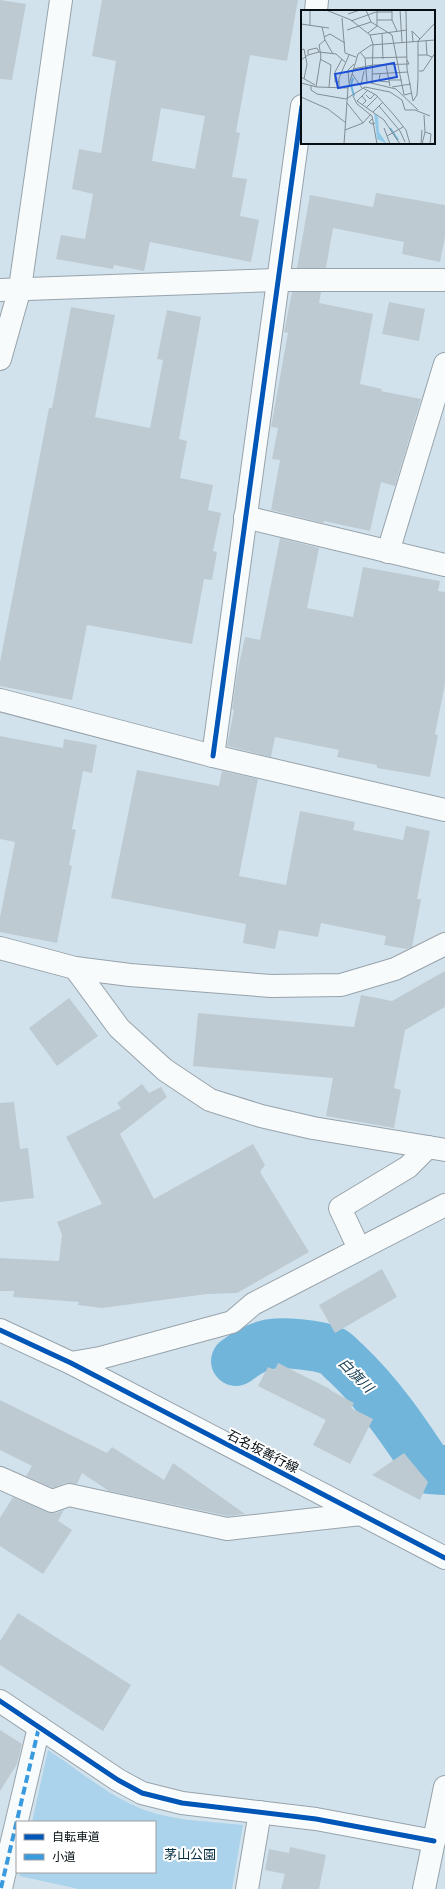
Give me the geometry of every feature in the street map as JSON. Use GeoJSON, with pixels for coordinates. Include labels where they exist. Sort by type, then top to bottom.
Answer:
{"type":"FeatureCollection","features":[{"type":"Feature","properties":{"kind":"street"},"geometry":{"type":"LineString","coordinates":[[0,359],[10,289],[61,0]]}},
{"type":"Feature","properties":{"kind":"street"},"geometry":{"type":"LineString","coordinates":[[316,10],[317,0]]}},
{"type":"Feature","properties":{"kind":"street"},"geometry":{"type":"LineString","coordinates":[[213,756],[301,113]]}},
{"type":"Feature","properties":{"kind":"street"},"geometry":{"type":"LineString","coordinates":[[10,289],[277,280],[445,280]]}},
{"type":"Feature","properties":{"kind":"street"},"geometry":{"type":"LineString","coordinates":[[388,552],[445,364]]}},
{"type":"Feature","properties":{"kind":"street"},"geometry":{"type":"LineString","coordinates":[[245,517],[445,565]]}},
{"type":"Feature","properties":{"kind":"street"},"geometry":{"type":"LineString","coordinates":[[0,700],[213,756],[445,810]]}},
{"type":"Feature","properties":{"kind":"street"},"geometry":{"type":"LineString","coordinates":[[0,948],[75,968],[130,976],[271,986],[341,985],[395,970],[445,944]]}},
{"type":"Feature","properties":{"kind":"street"},"geometry":{"type":"LineString","coordinates":[[75,968],[119,1028],[165,1070],[210,1100],[261,1116],[313,1128],[436,1148]]}},
{"type":"Feature","properties":{"kind":"street"},"geometry":{"type":"LineString","coordinates":[[354,1238],[340,1208],[408,1167],[436,1148]]}},
{"type":"Feature","properties":{"kind":"street"},"geometry":{"type":"LineString","coordinates":[[71,1363],[100,1358],[232,1322],[253,1304],[445,1205]]}},
{"type":"Feature","properties":{"kind":"street","name":"石名坂善行線"},"geometry":{"type":"LineString","coordinates":[[0,1330],[71,1363],[445,1558]]}},
{"type":"Feature","properties":{"kind":"street"},"geometry":{"type":"LineString","coordinates":[[0,1478],[52,1501],[69,1495],[227,1529],[361,1514]]}},
{"type":"Feature","properties":{"kind":"street"},"geometry":{"type":"LineString","coordinates":[[0,1701],[118,1780],[142,1793],[182,1803],[316,1819],[434,1841]]}},
{"type":"Feature","properties":{"kind":"street"},"geometry":{"type":"LineString","coordinates":[[18,1821],[39,1727]]}},
{"type":"Feature","properties":{"kind":"street"},"geometry":{"type":"LineString","coordinates":[[424,1889],[445,1787]]}},
{"type":"Feature","properties":{"kind":"street"},"geometry":{"type":"LineString","coordinates":[[247,1889],[260,1812]]}},
{"type":"Feature","properties":{"kind":"street"},"geometry":{"type":"LineString","coordinates":[[3,1888],[16,1830]]}},
{"type":"Feature","properties":{"kind":"green space","name":"茅山公園"},"geometry":{"type":"Polygon","coordinates":[[[48,1750],[112,1794],[147,1811],[174,1818],[243,1825],[232,1889],[79,1889],[19,1876],[20,1873],[156,1873],[156,1821],[32,1821],[48,1750]]]}},
{"type":"Feature","properties":{"kind":"building"},"geometry":{"type":"Polygon","coordinates":[[[0,0],[26,4],[12,80],[0,79],[0,0]]]}},
{"type":"Feature","properties":{"kind":"building"},"geometry":{"type":"Polygon","coordinates":[[[102,0],[298,0],[287,61],[250,55],[236,132],[240,133],[232,177],[247,179],[240,216],[259,220],[251,262],[150,242],[144,271],[114,265],[113,269],[56,259],[61,235],[85,239],[93,194],[72,189],[79,149],[101,153],[116,61],[92,56],[102,0]],[[161,108],[152,161],[195,169],[205,116],[161,108]]]}},
{"type":"Feature","properties":{"kind":"building"},"geometry":{"type":"Polygon","coordinates":[[[376,193],[445,205],[445,237],[440,262],[402,254],[404,242],[333,228],[326,268],[297,268],[310,195],[373,207],[376,193]]]}},
{"type":"Feature","properties":{"kind":"building"},"geometry":{"type":"Polygon","coordinates":[[[292,292],[321,292],[319,303],[373,314],[360,384],[382,389],[381,391],[421,399],[395,486],[381,482],[370,531],[324,521],[323,523],[271,510],[280,460],[272,459],[278,428],[271,427],[288,333],[284,332],[292,292]]]}},
{"type":"Feature","properties":{"kind":"building"},"geometry":{"type":"Polygon","coordinates":[[[389,302],[425,309],[419,341],[382,334],[389,302]]]}},
{"type":"Feature","properties":{"kind":"building"},"geometry":{"type":"Polygon","coordinates":[[[71,307],[115,315],[95,417],[150,428],[163,360],[157,359],[167,310],[201,317],[179,439],[187,441],[180,478],[213,485],[208,510],[221,513],[213,551],[217,552],[212,580],[204,579],[192,644],[87,625],[72,700],[0,686],[0,662],[49,408],[52,408],[71,307]]]}},
{"type":"Feature","properties":{"kind":"building"},"geometry":{"type":"Polygon","coordinates":[[[280,538],[319,548],[307,608],[353,617],[363,567],[440,581],[438,591],[445,592],[445,684],[435,734],[438,735],[430,777],[377,768],[377,765],[337,757],[339,750],[275,737],[271,757],[227,746],[234,710],[232,709],[237,674],[245,637],[260,640],[280,538]]]}},
{"type":"Feature","properties":{"kind":"building"},"geometry":{"type":"Polygon","coordinates":[[[0,736],[63,748],[64,739],[97,745],[92,773],[83,771],[72,829],[76,830],[69,865],[72,866],[57,943],[0,932],[0,917],[15,842],[0,839],[0,736]]]}},
{"type":"Feature","properties":{"kind":"building"},"geometry":{"type":"Polygon","coordinates":[[[137,770],[219,786],[222,771],[258,779],[239,876],[286,885],[300,811],[355,822],[353,830],[403,840],[406,826],[430,831],[417,899],[421,899],[412,947],[407,949],[384,945],[386,936],[321,923],[318,937],[279,930],[275,949],[243,943],[246,924],[111,898],[137,770]]]}},
{"type":"Feature","properties":{"kind":"building"},"geometry":{"type":"Polygon","coordinates":[[[445,971],[445,1007],[405,1030],[394,1088],[401,1090],[394,1128],[326,1116],[333,1078],[193,1066],[198,1013],[354,1027],[361,995],[392,1001],[445,971]]]}},
{"type":"Feature","properties":{"kind":"building"},"geometry":{"type":"Polygon","coordinates":[[[69,998],[98,1036],[57,1066],[29,1028],[69,998]]]}},
{"type":"Feature","properties":{"kind":"building"},"geometry":{"type":"Polygon","coordinates":[[[142,1084],[149,1093],[161,1087],[167,1097],[120,1134],[154,1199],[253,1144],[265,1165],[260,1172],[309,1252],[237,1293],[207,1294],[102,1308],[78,1305],[79,1302],[13,1297],[14,1291],[0,1291],[0,1258],[59,1261],[62,1235],[57,1222],[102,1204],[66,1137],[121,1108],[117,1103],[142,1084]]]}},
{"type":"Feature","properties":{"kind":"building"},"geometry":{"type":"Polygon","coordinates":[[[14,1102],[20,1149],[28,1148],[34,1198],[0,1202],[0,1103],[14,1102]]]}},
{"type":"Feature","properties":{"kind":"building"},"geometry":{"type":"Polygon","coordinates":[[[382,1269],[397,1297],[335,1333],[319,1305],[382,1269]]]}},
{"type":"Feature","properties":{"kind":"building"},"geometry":{"type":"Polygon","coordinates":[[[278,1363],[330,1389],[354,1403],[351,1408],[373,1419],[350,1464],[313,1445],[326,1420],[258,1386],[268,1367],[275,1370],[278,1363]]]}},
{"type":"Feature","properties":{"kind":"building"},"geometry":{"type":"Polygon","coordinates":[[[0,1400],[107,1453],[112,1447],[164,1480],[173,1463],[245,1514],[228,1516],[109,1491],[82,1473],[77,1484],[65,1483],[53,1488],[26,1476],[32,1466],[0,1450],[0,1400]]]}},
{"type":"Feature","properties":{"kind":"building"},"geometry":{"type":"Polygon","coordinates":[[[404,1453],[428,1482],[420,1500],[372,1475],[404,1453]]]}},
{"type":"Feature","properties":{"kind":"building"},"geometry":{"type":"Polygon","coordinates":[[[13,1497],[47,1512],[56,1513],[64,1510],[58,1521],[72,1530],[43,1574],[0,1546],[0,1518],[13,1497]]]}},
{"type":"Feature","properties":{"kind":"building"},"geometry":{"type":"Polygon","coordinates":[[[18,1613],[131,1685],[103,1731],[0,1665],[0,1641],[18,1613]]]}},
{"type":"Feature","properties":{"kind":"building"},"geometry":{"type":"Polygon","coordinates":[[[0,1730],[22,1744],[17,1764],[0,1791],[0,1730]]]}},
{"type":"Feature","properties":{"kind":"building"},"geometry":{"type":"Polygon","coordinates":[[[290,1847],[326,1855],[319,1889],[281,1889],[285,1874],[265,1870],[269,1849],[289,1853],[290,1847]]]}},
{"type":"Feature","properties":{"kind":"waterway","name":"白旗川"},"geometry":{"type":"LineString","coordinates":[[236,1361],[262,1346],[280,1343],[309,1345],[334,1352],[358,1375],[380,1400],[429,1469],[445,1470]]}},
{"type":"Feature","properties":{"kind":"marked path"},"geometry":{"type":"LineString","coordinates":[[17,1821],[39,1727]]}},
{"type":"Feature","properties":{"kind":"marked path"},"geometry":{"type":"LineString","coordinates":[[1,1888],[16,1824]]}},
{"type":"Feature","properties":{"kind":"cycle path"},"geometry":{"type":"LineString","coordinates":[[213,756],[301,113]]}},
{"type":"Feature","properties":{"kind":"cycle path"},"geometry":{"type":"LineString","coordinates":[[0,1330],[71,1363],[445,1558]]}},
{"type":"Feature","properties":{"kind":"cycle path"},"geometry":{"type":"LineString","coordinates":[[0,1701],[118,1780],[142,1793],[182,1803],[316,1819],[434,1841]]}}]}
